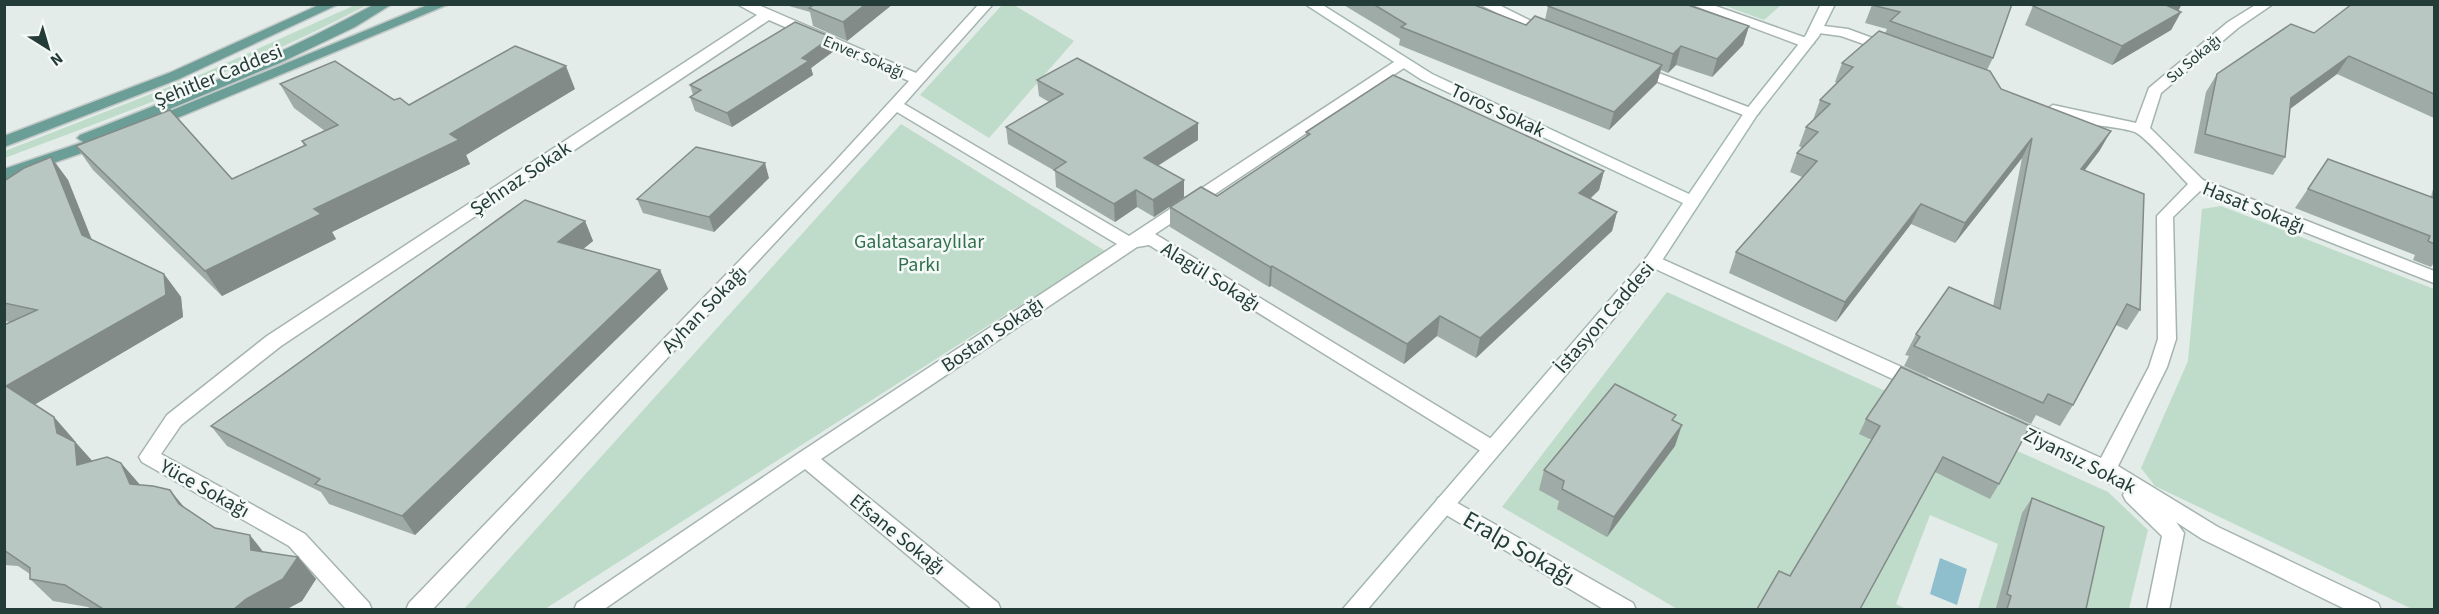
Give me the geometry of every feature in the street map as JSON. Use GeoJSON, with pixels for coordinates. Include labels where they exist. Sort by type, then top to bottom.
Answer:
{"type":"FeatureCollection","features":[{"type":"Feature","properties":{"kind":"main road","name":"Şehitler Caddesi"},"geometry":{"type":"LineString","coordinates":[[4,142],[174,76],[333,4]]}},
{"type":"Feature","properties":{"kind":"main road"},"geometry":{"type":"LineString","coordinates":[[4,169],[165,107],[342,29],[386,4]]}},
{"type":"Feature","properties":{"kind":"main road","name":"Şehitler Caddesi"},"geometry":{"type":"LineString","coordinates":[[4,175],[165,119],[443,4]]}},
{"type":"Feature","properties":{"kind":"street","name":"Enver Sokağı"},"geometry":{"type":"LineString","coordinates":[[743,4],[918,80]]}},
{"type":"Feature","properties":{"kind":"street","name":"Ayhan Sokağı"},"geometry":{"type":"LineString","coordinates":[[417,609],[895,105],[987,4]]}},
{"type":"Feature","properties":{"kind":"street","name":"Toros Sokak"},"geometry":{"type":"LineString","coordinates":[[1311,4],[1402,63],[1437,82],[1694,202]]}},
{"type":"Feature","properties":{"kind":"street"},"geometry":{"type":"LineString","coordinates":[[1485,4],[1518,21],[1562,39]]}},
{"type":"Feature","properties":{"kind":"street"},"geometry":{"type":"LineString","coordinates":[[1696,4],[1812,36],[1843,32],[1899,53]]}},
{"type":"Feature","properties":{"kind":"street","name":"İstasyon Caddesi"},"geometry":{"type":"LineString","coordinates":[[1353,609],[1653,261],[1751,113],[1812,36],[1828,4]]}},
{"type":"Feature","properties":{"kind":"street","name":"Su Sokağı"},"geometry":{"type":"LineString","coordinates":[[2142,129],[2154,91],[2233,25],[2267,4]]}},
{"type":"Feature","properties":{"kind":"street","name":"Şehnaz Sokak"},"geometry":{"type":"LineString","coordinates":[[274,341],[767,15]]}},
{"type":"Feature","properties":{"kind":"street"},"geometry":{"type":"LineString","coordinates":[[1617,61],[1751,113]]}},
{"type":"Feature","properties":{"kind":"street","name":"Bostan Sokağı"},"geometry":{"type":"LineString","coordinates":[[585,609],[806,458],[1402,63]]}},
{"type":"Feature","properties":{"kind":"street"},"geometry":{"type":"LineString","coordinates":[[2034,103],[2068,115],[2142,129]]}},
{"type":"Feature","properties":{"kind":"street"},"geometry":{"type":"LineString","coordinates":[[895,105],[1128,243]]}},
{"type":"Feature","properties":{"kind":"street","name":"Hasat Sokağı"},"geometry":{"type":"LineString","coordinates":[[2142,129],[2197,184],[2434,277]]}},
{"type":"Feature","properties":{"kind":"street"},"geometry":{"type":"LineString","coordinates":[[2158,609],[2173,533],[2106,469],[2158,367],[2167,339],[2165,216],[2197,184]]}},
{"type":"Feature","properties":{"kind":"street","name":"Alagül Sokağı"},"geometry":{"type":"LineString","coordinates":[[1128,243],[1152,239],[1491,448]]}},
{"type":"Feature","properties":{"kind":"street"},"geometry":{"type":"LineString","coordinates":[[1653,261],[1934,390]]}},
{"type":"Feature","properties":{"kind":"street","name":"Yüce Sokağı"},"geometry":{"type":"LineString","coordinates":[[274,341],[174,420],[149,456],[297,540],[361,609]]}},
{"type":"Feature","properties":{"kind":"street","name":"Ziyansız Sokak"},"geometry":{"type":"LineString","coordinates":[[1988,414],[2106,469],[2210,533],[2370,609]]}},
{"type":"Feature","properties":{"kind":"street","name":"Efsane Sokağı"},"geometry":{"type":"LineString","coordinates":[[806,458],[990,609]]}},
{"type":"Feature","properties":{"kind":"street","name":"Eralp Sokağı"},"geometry":{"type":"LineString","coordinates":[[1445,504],[1625,609]]}},
{"type":"Feature","properties":{"kind":"green space"},"geometry":{"type":"Polygon","coordinates":[[[1781,4],[1764,20],[1723,5],[1781,4]]]}},
{"type":"Feature","properties":{"kind":"green space"},"geometry":{"type":"Polygon","coordinates":[[[355,5],[367,5],[234,68],[5,158],[5,151],[202,74],[355,5]]]}},
{"type":"Feature","properties":{"kind":"green space"},"geometry":{"type":"Polygon","coordinates":[[[1002,5],[1014,5],[1074,41],[989,138],[920,95],[1002,5]]]}},
{"type":"Feature","properties":{"kind":"green space","name":"Galatasaraylılar Parkı"},"geometry":{"type":"Polygon","coordinates":[[[901,124],[1105,251],[545,609],[464,609],[901,124]]]}},
{"type":"Feature","properties":{"kind":"green space"},"geometry":{"type":"Polygon","coordinates":[[[2221,206],[2434,289],[2434,609],[2412,609],[2155,486],[2141,468],[2188,361],[2202,209],[2221,206]]]}},
{"type":"Feature","properties":{"kind":"green space"},"geometry":{"type":"Polygon","coordinates":[[[1667,292],[2108,492],[2148,530],[2129,609],[1978,609],[1998,544],[1930,515],[1896,604],[1906,609],[1679,610],[1502,507],[1667,292]]]}},
{"type":"Feature","properties":{"kind":"water"},"geometry":{"type":"Polygon","coordinates":[[[1940,558],[1967,569],[1957,605],[1930,594],[1940,558]]]}},
{"type":"Feature","properties":{"kind":"building"},"geometry":{"type":"Polygon","coordinates":[[[815,4],[866,4],[843,22],[809,8],[815,4]]]}},
{"type":"Feature","properties":{"kind":"building"},"geometry":{"type":"Polygon","coordinates":[[[1373,4],[1472,4],[1526,25],[1535,16],[1662,65],[1614,112],[1401,27],[1406,24],[1373,4]]]}},
{"type":"Feature","properties":{"kind":"building"},"geometry":{"type":"Polygon","coordinates":[[[1549,4],[1685,4],[1749,26],[1717,59],[1681,46],[1673,54],[1548,6],[1549,4]]]}},
{"type":"Feature","properties":{"kind":"building"},"geometry":{"type":"Polygon","coordinates":[[[2012,4],[1993,58],[1890,21],[1900,12],[1872,5],[2012,4]]]}},
{"type":"Feature","properties":{"kind":"building"},"geometry":{"type":"Polygon","coordinates":[[[2037,4],[2172,4],[2168,6],[2181,12],[2122,46],[2033,6],[2037,4]]]}},
{"type":"Feature","properties":{"kind":"building"},"geometry":{"type":"Polygon","coordinates":[[[2352,4],[2434,4],[2434,94],[2349,56],[2291,98],[2285,157],[2205,134],[2217,74],[2291,24],[2314,33],[2352,4]]]}},
{"type":"Feature","properties":{"kind":"building"},"geometry":{"type":"Polygon","coordinates":[[[795,22],[831,37],[802,58],[809,61],[727,113],[690,97],[701,90],[690,85],[795,22]]]}},
{"type":"Feature","properties":{"kind":"building"},"geometry":{"type":"Polygon","coordinates":[[[1879,31],[1990,71],[2001,89],[2111,131],[2081,169],[2144,194],[2140,310],[2127,304],[2073,405],[2048,394],[2043,403],[1914,346],[1920,337],[1916,334],[1949,287],[2000,309],[2032,138],[1965,223],[1921,204],[1845,302],[1736,252],[1817,161],[1797,153],[1818,132],[1806,127],[1830,104],[1820,100],[1853,67],[1842,63],[1879,31]]]}},
{"type":"Feature","properties":{"kind":"building"},"geometry":{"type":"Polygon","coordinates":[[[515,46],[566,66],[450,134],[459,140],[314,209],[321,214],[205,271],[76,146],[170,110],[232,179],[306,145],[302,141],[338,125],[280,84],[335,61],[394,100],[400,98],[409,105],[515,46]]]}},
{"type":"Feature","properties":{"kind":"building"},"geometry":{"type":"Polygon","coordinates":[[[1077,58],[1198,123],[1144,158],[1184,180],[1153,200],[1136,190],[1114,204],[1054,170],[1066,162],[1006,127],[1063,94],[1037,80],[1077,58]]]}},
{"type":"Feature","properties":{"kind":"building"},"geometry":{"type":"Polygon","coordinates":[[[1393,75],[1604,171],[1579,193],[1617,212],[1480,338],[1440,316],[1407,344],[1272,266],[1270,267],[1170,207],[1201,187],[1217,196],[1310,134],[1306,132],[1393,75]]]}},
{"type":"Feature","properties":{"kind":"building"},"geometry":{"type":"Polygon","coordinates":[[[696,147],[765,163],[709,217],[637,199],[696,147]]]}},
{"type":"Feature","properties":{"kind":"building"},"geometry":{"type":"Polygon","coordinates":[[[51,157],[82,235],[164,274],[166,295],[6,386],[54,417],[57,433],[75,442],[77,465],[107,457],[121,463],[130,484],[170,490],[179,504],[215,528],[250,535],[251,550],[298,557],[283,579],[246,599],[234,609],[103,609],[65,585],[30,579],[30,568],[4,550],[4,325],[37,310],[4,303],[4,181],[24,168],[51,157]]]}},
{"type":"Feature","properties":{"kind":"building"},"geometry":{"type":"Polygon","coordinates":[[[2328,159],[2434,198],[2434,244],[2428,241],[2430,236],[2308,189],[2328,159]]]}},
{"type":"Feature","properties":{"kind":"building"},"geometry":{"type":"Polygon","coordinates":[[[525,200],[585,221],[558,242],[660,270],[402,516],[315,484],[320,479],[211,426],[525,200]]]}},
{"type":"Feature","properties":{"kind":"building"},"geometry":{"type":"Polygon","coordinates":[[[1901,367],[2030,426],[1999,484],[1943,457],[1860,609],[1757,609],[1779,571],[1790,576],[1880,426],[1866,419],[1901,367]]]}},
{"type":"Feature","properties":{"kind":"building"},"geometry":{"type":"Polygon","coordinates":[[[1615,384],[1676,415],[1672,420],[1682,425],[1614,517],[1562,489],[1564,481],[1544,470],[1615,384]]]}},
{"type":"Feature","properties":{"kind":"building"},"geometry":{"type":"Polygon","coordinates":[[[2032,498],[2104,527],[2086,609],[2007,609],[2011,596],[2007,594],[2032,498]]]}}]}
